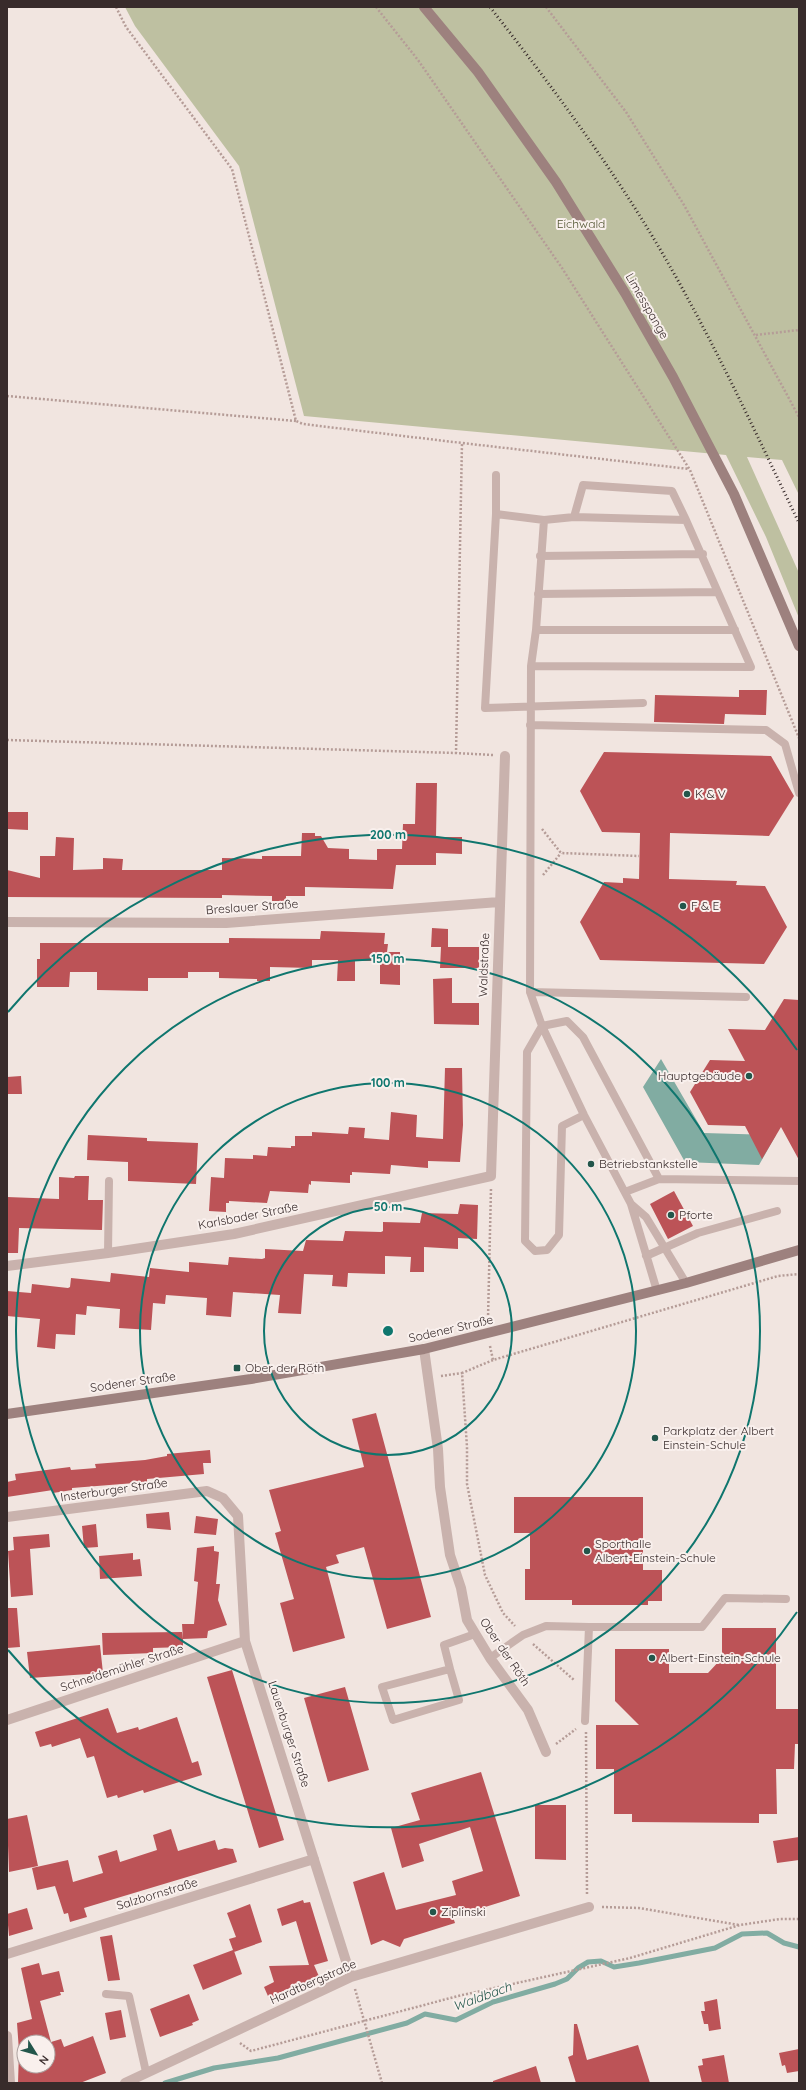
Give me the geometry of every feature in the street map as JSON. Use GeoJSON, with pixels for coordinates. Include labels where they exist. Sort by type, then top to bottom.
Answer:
{"type":"FeatureCollection","features":[{"type":"Feature","properties":{"kind":"street","name":"Limesspange"},"geometry":{"type":"LineString","coordinates":[[424,7],[478,72],[546,169],[624,293],[673,378],[734,494],[799,646]]}},
{"type":"Feature","properties":{"kind":"street","name":"Waldstraße"},"geometry":{"type":"LineString","coordinates":[[491,1176],[505,756]]}},
{"type":"Feature","properties":{"kind":"street","name":"Breslauer Straße"},"geometry":{"type":"LineString","coordinates":[[7,922],[226,923],[499,902]]}},
{"type":"Feature","properties":{"kind":"street","name":"Karlsbader Straße"},"geometry":{"type":"LineString","coordinates":[[7,1266],[108,1253],[234,1234],[491,1176]]}},
{"type":"Feature","properties":{"kind":"street","name":"Sodener Straße"},"geometry":{"type":"LineString","coordinates":[[7,1414],[251,1379],[424,1349],[657,1291],[799,1250]]}},
{"type":"Feature","properties":{"kind":"street","name":"Ober der Röth"},"geometry":{"type":"LineString","coordinates":[[424,1349],[438,1449],[440,1487],[450,1555],[461,1588],[467,1620],[490,1658],[528,1710],[546,1752]]}},
{"type":"Feature","properties":{"kind":"street","name":"Insterburger Straße"},"geometry":{"type":"LineString","coordinates":[[7,1517],[207,1491],[223,1498]]}},
{"type":"Feature","properties":{"kind":"street","name":"Lauenburger Straße"},"geometry":{"type":"LineString","coordinates":[[223,1498],[238,1516],[245,1641],[351,1977]]}},
{"type":"Feature","properties":{"kind":"street","name":"Schneidemühler Straße"},"geometry":{"type":"LineString","coordinates":[[7,1720],[245,1641]]}},
{"type":"Feature","properties":{"kind":"street","name":"Salzbornstraße"},"geometry":{"type":"LineString","coordinates":[[7,1954],[314,1859]]}},
{"type":"Feature","properties":{"kind":"street","name":"Hardtbergstraße"},"geometry":{"type":"LineString","coordinates":[[125,2083],[146,2072],[230,2036],[351,1977],[589,1907]]}},
{"type":"Feature","properties":{"kind":"street"},"geometry":{"type":"LineString","coordinates":[[7,2036],[10,2083]]}},
{"type":"Feature","properties":{"kind":"lane"},"geometry":{"type":"LineString","coordinates":[[496,474],[496,514],[485,708],[643,702]]}},
{"type":"Feature","properties":{"kind":"lane"},"geometry":{"type":"LineString","coordinates":[[531,666],[751,668],[717,592],[702,554],[672,491],[583,485],[574,517]]}},
{"type":"Feature","properties":{"kind":"lane"},"geometry":{"type":"LineString","coordinates":[[496,514],[544,520],[574,517],[686,520]]}},
{"type":"Feature","properties":{"kind":"lane"},"geometry":{"type":"LineString","coordinates":[[544,520],[540,556],[536,630],[531,666],[530,992],[542,1026],[584,1115],[631,1204],[635,1222],[657,1291]]}},
{"type":"Feature","properties":{"kind":"lane"},"geometry":{"type":"LineString","coordinates":[[540,556],[702,554]]}},
{"type":"Feature","properties":{"kind":"lane"},"geometry":{"type":"LineString","coordinates":[[538,594],[717,592]]}},
{"type":"Feature","properties":{"kind":"lane"},"geometry":{"type":"LineString","coordinates":[[536,630],[734,630]]}},
{"type":"Feature","properties":{"kind":"lane"},"geometry":{"type":"LineString","coordinates":[[530,725],[766,730],[785,744],[799,793]]}},
{"type":"Feature","properties":{"kind":"lane"},"geometry":{"type":"LineString","coordinates":[[530,992],[746,997]]}},
{"type":"Feature","properties":{"kind":"lane"},"geometry":{"type":"LineString","coordinates":[[584,1115],[562,1126],[559,1236],[547,1250],[535,1251],[525,1242],[528,1052],[542,1026],[567,1020],[583,1037],[659,1179]]}},
{"type":"Feature","properties":{"kind":"lane"},"geometry":{"type":"LineString","coordinates":[[625,1192],[659,1179],[799,1181]]}},
{"type":"Feature","properties":{"kind":"lane"},"geometry":{"type":"LineString","coordinates":[[108,1253],[109,1181]]}},
{"type":"Feature","properties":{"kind":"lane"},"geometry":{"type":"LineString","coordinates":[[631,1204],[644,1214],[686,1283]]}},
{"type":"Feature","properties":{"kind":"lane"},"geometry":{"type":"LineString","coordinates":[[646,1256],[665,1249],[698,1233],[777,1211]]}},
{"type":"Feature","properties":{"kind":"lane"},"geometry":{"type":"LineString","coordinates":[[490,1658],[523,1635],[546,1626],[702,1627],[725,1598],[786,1599]]}},
{"type":"Feature","properties":{"kind":"lane"},"geometry":{"type":"LineString","coordinates":[[586,1721],[589,1627]]}},
{"type":"Feature","properties":{"kind":"lane"},"geometry":{"type":"LineString","coordinates":[[450,1669],[382,1687],[393,1720],[459,1700],[444,1645],[475,1634]]}},
{"type":"Feature","properties":{"kind":"lane"},"geometry":{"type":"LineString","coordinates":[[106,1994],[128,1996],[146,2072]]}},
{"type":"Feature","properties":{"kind":"path"},"geometry":{"type":"LineString","coordinates":[[116,7],[126,27],[232,169],[296,420]]}},
{"type":"Feature","properties":{"kind":"path"},"geometry":{"type":"LineString","coordinates":[[376,7],[418,60],[562,268],[690,470],[799,738]]}},
{"type":"Feature","properties":{"kind":"path"},"geometry":{"type":"LineString","coordinates":[[546,7],[626,112],[684,205],[756,335],[799,417]]}},
{"type":"Feature","properties":{"kind":"path"},"geometry":{"type":"LineString","coordinates":[[756,335],[799,330]]}},
{"type":"Feature","properties":{"kind":"path"},"geometry":{"type":"LineString","coordinates":[[7,396],[296,420],[303,424],[462,443]]}},
{"type":"Feature","properties":{"kind":"path"},"geometry":{"type":"LineString","coordinates":[[7,740],[456,753]]}},
{"type":"Feature","properties":{"kind":"path"},"geometry":{"type":"LineString","coordinates":[[530,813],[561,853]]}},
{"type":"Feature","properties":{"kind":"path"},"geometry":{"type":"LineString","coordinates":[[561,853],[639,856]]}},
{"type":"Feature","properties":{"kind":"path"},"geometry":{"type":"LineString","coordinates":[[530,890],[561,853]]}},
{"type":"Feature","properties":{"kind":"path"},"geometry":{"type":"LineString","coordinates":[[491,1176],[488,1334],[492,1360]]}},
{"type":"Feature","properties":{"kind":"path"},"geometry":{"type":"LineString","coordinates":[[429,1378],[462,1373],[492,1360],[778,1276],[799,1274]]}},
{"type":"Feature","properties":{"kind":"path"},"geometry":{"type":"LineString","coordinates":[[462,1373],[467,1447],[467,1484],[484,1575],[503,1613],[523,1635],[586,1691]]}},
{"type":"Feature","properties":{"kind":"path"},"geometry":{"type":"LineString","coordinates":[[546,1752],[586,1721]]}},
{"type":"Feature","properties":{"kind":"path"},"geometry":{"type":"LineString","coordinates":[[586,1721],[586,1884],[589,1907],[639,1908],[740,1925]]}},
{"type":"Feature","properties":{"kind":"path"},"geometry":{"type":"LineString","coordinates":[[230,2036],[251,2051],[365,2022],[458,1996],[630,1958],[740,1925],[780,1919],[799,1919]]}},
{"type":"Feature","properties":{"kind":"path"},"geometry":{"type":"LineString","coordinates":[[351,1977],[382,2083]]}},
{"type":"Feature","properties":{"kind":"green space","name":"Eichwald"},"geometry":{"type":"Polygon","coordinates":[[[125,7],[799,7],[799,495],[782,460],[747,457],[799,573],[799,618],[766,537],[726,455],[304,416],[239,166],[135,26],[125,7]]]}},
{"type":"Feature","properties":{"kind":"water"},"geometry":{"type":"Polygon","coordinates":[[[661,1059],[704,1133],[776,1135],[759,1165],[685,1162],[643,1087],[661,1059]]]}},
{"type":"Feature","properties":{"kind":"building"},"geometry":{"type":"Polygon","coordinates":[[[739,690],[767,690],[766,715],[725,714],[724,724],[654,722],[655,695],[739,697],[739,690]]]}},
{"type":"Feature","properties":{"kind":"building"},"geometry":{"type":"Polygon","coordinates":[[[604,752],[771,756],[794,796],[769,836],[670,833],[669,879],[737,881],[736,885],[765,886],[787,927],[764,964],[600,960],[580,922],[604,882],[623,883],[623,878],[639,879],[640,833],[602,832],[580,791],[604,752]]]}},
{"type":"Feature","properties":{"kind":"building"},"geometry":{"type":"Polygon","coordinates":[[[416,783],[437,783],[436,837],[462,837],[462,854],[436,853],[436,865],[396,865],[393,889],[305,887],[305,896],[286,896],[286,901],[272,901],[272,896],[222,895],[222,898],[7,897],[7,870],[40,878],[40,856],[55,856],[56,837],[74,838],[73,870],[103,869],[103,858],[123,859],[122,870],[222,870],[222,858],[262,859],[262,856],[301,856],[302,833],[315,833],[315,836],[321,836],[328,848],[349,849],[349,859],[377,860],[377,849],[402,849],[403,824],[415,824],[416,783]]]}},
{"type":"Feature","properties":{"kind":"building"},"geometry":{"type":"Polygon","coordinates":[[[8,812],[28,812],[28,830],[8,829],[8,812]]]}},
{"type":"Feature","properties":{"kind":"building"},"geometry":{"type":"Polygon","coordinates":[[[432,928],[448,929],[448,947],[479,947],[479,968],[440,968],[441,947],[431,947],[432,928]]]}},
{"type":"Feature","properties":{"kind":"building"},"geometry":{"type":"Polygon","coordinates":[[[321,931],[385,933],[384,944],[388,944],[387,952],[400,952],[400,985],[380,984],[380,961],[355,961],[355,981],[337,981],[338,960],[312,960],[312,968],[270,967],[270,981],[257,981],[257,979],[219,978],[219,972],[188,972],[188,978],[148,978],[148,991],[97,990],[97,972],[70,972],[69,987],[37,987],[37,959],[40,959],[40,943],[229,943],[229,938],[320,939],[321,931]]]}},
{"type":"Feature","properties":{"kind":"building"},"geometry":{"type":"Polygon","coordinates":[[[452,978],[452,1003],[479,1003],[479,1025],[434,1024],[433,979],[452,978]]]}},
{"type":"Feature","properties":{"kind":"building","name":"Hauptgebäude"},"geometry":{"type":"Polygon","coordinates":[[[784,999],[799,1000],[799,1160],[781,1127],[762,1159],[745,1126],[708,1125],[690,1092],[710,1060],[745,1061],[728,1029],[765,1030],[784,999]]]}},
{"type":"Feature","properties":{"kind":"building"},"geometry":{"type":"Polygon","coordinates":[[[445,1068],[462,1068],[463,1125],[460,1162],[428,1161],[428,1168],[391,1165],[390,1174],[352,1172],[352,1175],[350,1175],[350,1183],[311,1181],[311,1185],[309,1184],[308,1193],[270,1191],[267,1203],[229,1201],[229,1203],[226,1203],[226,1212],[209,1211],[211,1177],[224,1178],[225,1158],[253,1159],[253,1155],[267,1156],[268,1147],[291,1148],[291,1146],[295,1146],[295,1136],[312,1136],[312,1132],[348,1134],[349,1127],[365,1128],[364,1138],[389,1140],[391,1112],[417,1115],[416,1137],[443,1139],[445,1068]]]}},
{"type":"Feature","properties":{"kind":"building"},"geometry":{"type":"Polygon","coordinates":[[[21,1076],[22,1094],[7,1094],[7,1077],[21,1076]]]}},
{"type":"Feature","properties":{"kind":"building"},"geometry":{"type":"Polygon","coordinates":[[[88,1135],[147,1138],[147,1141],[198,1143],[196,1184],[128,1181],[128,1162],[87,1160],[88,1135]]]}},
{"type":"Feature","properties":{"kind":"building"},"geometry":{"type":"Polygon","coordinates":[[[75,1176],[89,1176],[88,1200],[103,1200],[102,1230],[19,1228],[18,1253],[7,1253],[7,1197],[59,1199],[59,1177],[74,1178],[75,1176]]]}},
{"type":"Feature","properties":{"kind":"building","name":"Pforte"},"geometry":{"type":"Polygon","coordinates":[[[674,1191],[693,1226],[668,1239],[650,1204],[674,1191]]]}},
{"type":"Feature","properties":{"kind":"building"},"geometry":{"type":"Polygon","coordinates":[[[460,1204],[478,1205],[477,1239],[458,1238],[458,1249],[424,1247],[424,1272],[410,1272],[411,1257],[385,1256],[385,1274],[348,1273],[347,1287],[332,1286],[333,1275],[304,1274],[301,1314],[278,1313],[280,1295],[233,1292],[231,1317],[206,1315],[207,1298],[166,1295],[165,1304],[153,1303],[151,1330],[119,1328],[120,1309],[87,1306],[86,1315],[76,1314],[75,1335],[56,1334],[55,1349],[37,1347],[40,1319],[7,1316],[7,1291],[31,1293],[32,1284],[68,1288],[70,1287],[71,1278],[110,1282],[111,1273],[149,1277],[150,1268],[189,1272],[189,1262],[228,1265],[229,1257],[262,1259],[265,1258],[265,1249],[303,1251],[306,1240],[343,1241],[345,1231],[381,1232],[383,1231],[383,1222],[420,1223],[422,1213],[458,1214],[460,1204]]]}},
{"type":"Feature","properties":{"kind":"building"},"geometry":{"type":"Polygon","coordinates":[[[376,1413],[431,1617],[387,1629],[364,1547],[336,1555],[339,1563],[326,1567],[345,1638],[293,1652],[280,1603],[294,1599],[275,1533],[281,1531],[269,1490],[364,1467],[352,1419],[376,1413]]]}},
{"type":"Feature","properties":{"kind":"building"},"geometry":{"type":"Polygon","coordinates":[[[210,1450],[211,1463],[203,1463],[204,1474],[147,1479],[147,1482],[72,1488],[72,1490],[53,1493],[53,1490],[7,1497],[7,1482],[16,1480],[15,1474],[70,1467],[71,1470],[96,1468],[95,1464],[145,1460],[167,1456],[167,1454],[210,1450]]]}},
{"type":"Feature","properties":{"kind":"building","name":"Sporthalle Albert-Einstein-Schule"},"geometry":{"type":"Polygon","coordinates":[[[514,1497],[643,1497],[643,1570],[662,1570],[662,1601],[648,1601],[648,1605],[572,1605],[572,1600],[525,1600],[525,1569],[530,1569],[530,1533],[514,1533],[514,1497]]]}},
{"type":"Feature","properties":{"kind":"building"},"geometry":{"type":"Polygon","coordinates":[[[169,1512],[171,1530],[147,1528],[146,1514],[169,1512]]]}},
{"type":"Feature","properties":{"kind":"building"},"geometry":{"type":"Polygon","coordinates":[[[196,1516],[218,1519],[216,1535],[194,1533],[196,1516]]]}},
{"type":"Feature","properties":{"kind":"building"},"geometry":{"type":"Polygon","coordinates":[[[96,1524],[98,1547],[84,1548],[82,1526],[96,1524]]]}},
{"type":"Feature","properties":{"kind":"building"},"geometry":{"type":"Polygon","coordinates":[[[49,1534],[50,1547],[30,1549],[33,1595],[11,1597],[8,1551],[14,1550],[13,1537],[49,1534]]]}},
{"type":"Feature","properties":{"kind":"building"},"geometry":{"type":"Polygon","coordinates":[[[214,1546],[214,1551],[219,1552],[216,1584],[220,1584],[218,1600],[227,1625],[208,1631],[207,1638],[183,1639],[182,1624],[194,1624],[198,1582],[194,1581],[197,1548],[214,1546]]]}},
{"type":"Feature","properties":{"kind":"building"},"geometry":{"type":"Polygon","coordinates":[[[133,1553],[133,1560],[140,1559],[142,1576],[100,1579],[99,1556],[133,1553]]]}},
{"type":"Feature","properties":{"kind":"building"},"geometry":{"type":"Polygon","coordinates":[[[7,1608],[17,1608],[20,1647],[7,1648],[7,1608]]]}},
{"type":"Feature","properties":{"kind":"building"},"geometry":{"type":"Polygon","coordinates":[[[722,1628],[776,1628],[776,1709],[799,1709],[799,1744],[795,1744],[794,1769],[776,1769],[777,1814],[759,1814],[759,1823],[632,1822],[632,1814],[614,1814],[614,1769],[596,1769],[596,1725],[639,1725],[615,1701],[615,1649],[669,1649],[669,1673],[708,1673],[722,1658],[722,1628]]]}},
{"type":"Feature","properties":{"kind":"building"},"geometry":{"type":"Polygon","coordinates":[[[182,1632],[183,1647],[153,1648],[153,1653],[103,1655],[102,1633],[182,1632]]]}},
{"type":"Feature","properties":{"kind":"building"},"geometry":{"type":"Polygon","coordinates":[[[100,1645],[103,1673],[30,1678],[27,1652],[100,1645]]]}},
{"type":"Feature","properties":{"kind":"building"},"geometry":{"type":"Polygon","coordinates":[[[232,1670],[284,1840],[259,1848],[207,1677],[232,1670]]]}},
{"type":"Feature","properties":{"kind":"building"},"geometry":{"type":"Polygon","coordinates":[[[345,1687],[369,1770],[328,1782],[304,1698],[345,1687]]]}},
{"type":"Feature","properties":{"kind":"building"},"geometry":{"type":"Polygon","coordinates":[[[108,1708],[117,1733],[138,1727],[139,1730],[177,1717],[192,1763],[198,1761],[202,1775],[144,1793],[143,1790],[118,1798],[117,1795],[107,1798],[94,1756],[87,1758],[80,1738],[52,1747],[51,1744],[40,1747],[35,1732],[108,1708]]]}},
{"type":"Feature","properties":{"kind":"building"},"geometry":{"type":"Polygon","coordinates":[[[481,1772],[520,1896],[453,1917],[455,1923],[404,1939],[400,1947],[383,1940],[371,1945],[353,1882],[384,1872],[396,1910],[456,1895],[452,1881],[483,1871],[470,1827],[419,1844],[424,1861],[402,1868],[391,1828],[420,1820],[411,1793],[481,1772]]]}},
{"type":"Feature","properties":{"kind":"building"},"geometry":{"type":"Polygon","coordinates":[[[535,1805],[566,1805],[566,1860],[535,1859],[535,1805]]]}},
{"type":"Feature","properties":{"kind":"building"},"geometry":{"type":"Polygon","coordinates":[[[27,1815],[38,1866],[9,1872],[7,1819],[27,1815]]]}},
{"type":"Feature","properties":{"kind":"building"},"geometry":{"type":"Polygon","coordinates":[[[171,1829],[178,1851],[215,1840],[218,1850],[225,1848],[233,1849],[237,1862],[84,1908],[87,1917],[70,1922],[68,1913],[64,1914],[55,1886],[37,1890],[32,1868],[68,1860],[73,1882],[103,1873],[98,1856],[117,1850],[120,1862],[157,1850],[153,1835],[171,1829]]]}},
{"type":"Feature","properties":{"kind":"building"},"geometry":{"type":"Polygon","coordinates":[[[799,1837],[799,1860],[777,1863],[773,1841],[799,1837]]]}},
{"type":"Feature","properties":{"kind":"building"},"geometry":{"type":"Polygon","coordinates":[[[303,1900],[304,1903],[310,1902],[328,1961],[314,1965],[321,1981],[271,2003],[264,1987],[274,1982],[269,1966],[309,1965],[296,1921],[282,1926],[277,1909],[303,1900]]]}},
{"type":"Feature","properties":{"kind":"building"},"geometry":{"type":"Polygon","coordinates":[[[250,1904],[262,1942],[234,1952],[242,1974],[203,1990],[193,1965],[233,1950],[229,1939],[236,1937],[227,1913],[250,1904]]]}},
{"type":"Feature","properties":{"kind":"building"},"geometry":{"type":"Polygon","coordinates":[[[27,1908],[33,1929],[9,1936],[7,1914],[27,1908]]]}},
{"type":"Feature","properties":{"kind":"building"},"geometry":{"type":"Polygon","coordinates":[[[112,1935],[120,1980],[108,1981],[100,1937],[112,1935]]]}},
{"type":"Feature","properties":{"kind":"building"},"geometry":{"type":"Polygon","coordinates":[[[39,1963],[42,1975],[59,1971],[64,1992],[60,1992],[61,1995],[40,2001],[49,2034],[18,2034],[17,2023],[32,2019],[21,1968],[39,1963]]]}},
{"type":"Feature","properties":{"kind":"building"},"geometry":{"type":"Polygon","coordinates":[[[189,1994],[199,2020],[192,2023],[193,2025],[160,2037],[150,2009],[189,1994]]]}},
{"type":"Feature","properties":{"kind":"building"},"geometry":{"type":"Polygon","coordinates":[[[717,1999],[721,2029],[709,2031],[708,2024],[704,2024],[701,2011],[705,2011],[704,2002],[717,1999]]]}},
{"type":"Feature","properties":{"kind":"building"},"geometry":{"type":"Polygon","coordinates":[[[121,2010],[126,2037],[110,2040],[105,2013],[121,2010]]]}},
{"type":"Feature","properties":{"kind":"building"},"geometry":{"type":"Polygon","coordinates":[[[574,2024],[577,2024],[587,2060],[638,2045],[650,2083],[576,2083],[568,2057],[573,2055],[574,2024]]]}},
{"type":"Feature","properties":{"kind":"building"},"geometry":{"type":"Polygon","coordinates":[[[93,2036],[106,2073],[80,2083],[18,2083],[18,2074],[56,2074],[56,2040],[61,2039],[64,2047],[93,2036]]]}},
{"type":"Feature","properties":{"kind":"building"},"geometry":{"type":"Polygon","coordinates":[[[799,2049],[799,2071],[787,2073],[785,2065],[782,2066],[779,2053],[799,2049]]]}},
{"type":"Feature","properties":{"kind":"building"},"geometry":{"type":"Polygon","coordinates":[[[724,2055],[729,2083],[702,2083],[698,2066],[703,2065],[702,2059],[724,2055]]]}},
{"type":"Feature","properties":{"kind":"building"},"geometry":{"type":"Polygon","coordinates":[[[536,2066],[541,2083],[493,2083],[493,2081],[536,2066]]]}},
{"type":"Feature","properties":{"kind":"waterway","name":"Waldbach"},"geometry":{"type":"LineString","coordinates":[[165,2083],[214,2068],[278,2058],[407,2023],[425,2014],[456,2020],[493,2002],[555,1984],[567,1979],[578,1968],[588,1962],[601,1961],[614,1967],[639,1963],[715,1948],[742,1934],[767,1933],[784,1943],[799,1947]]}},
{"type":"Feature","properties":{"kind":"railway"},"geometry":{"type":"LineString","coordinates":[[490,7],[574,118],[614,175],[672,269],[710,340],[799,523]]}},
{"type":"Feature","properties":{"kind":"place","name":"K & V"},"geometry":{"type":"Point","coordinates":[687,794]}},
{"type":"Feature","properties":{"kind":"place","name":"F & E"},"geometry":{"type":"Point","coordinates":[683,906]}},
{"type":"Feature","properties":{"kind":"place","name":"Hauptgebäude"},"geometry":{"type":"Point","coordinates":[749,1076]}},
{"type":"Feature","properties":{"kind":"place","name":"Betriebstankstelle"},"geometry":{"type":"Point","coordinates":[591,1164]}},
{"type":"Feature","properties":{"kind":"place","name":"Pforte"},"geometry":{"type":"Point","coordinates":[671,1215]}},
{"type":"Feature","properties":{"kind":"place","name":"Ober der Röth"},"geometry":{"type":"Point","coordinates":[237,1368]}},
{"type":"Feature","properties":{"kind":"place","name":"Parkplatz der Albert Einstein-Schule"},"geometry":{"type":"Point","coordinates":[655,1438]}},
{"type":"Feature","properties":{"kind":"place","name":"Sporthalle Albert-Einstein-Schule"},"geometry":{"type":"Point","coordinates":[587,1551]}},
{"type":"Feature","properties":{"kind":"place","name":"Albert-Einstein-Schule"},"geometry":{"type":"Point","coordinates":[652,1658]}},
{"type":"Feature","properties":{"kind":"place","name":"Ziplinski"},"geometry":{"type":"Point","coordinates":[433,1912]}}]}
